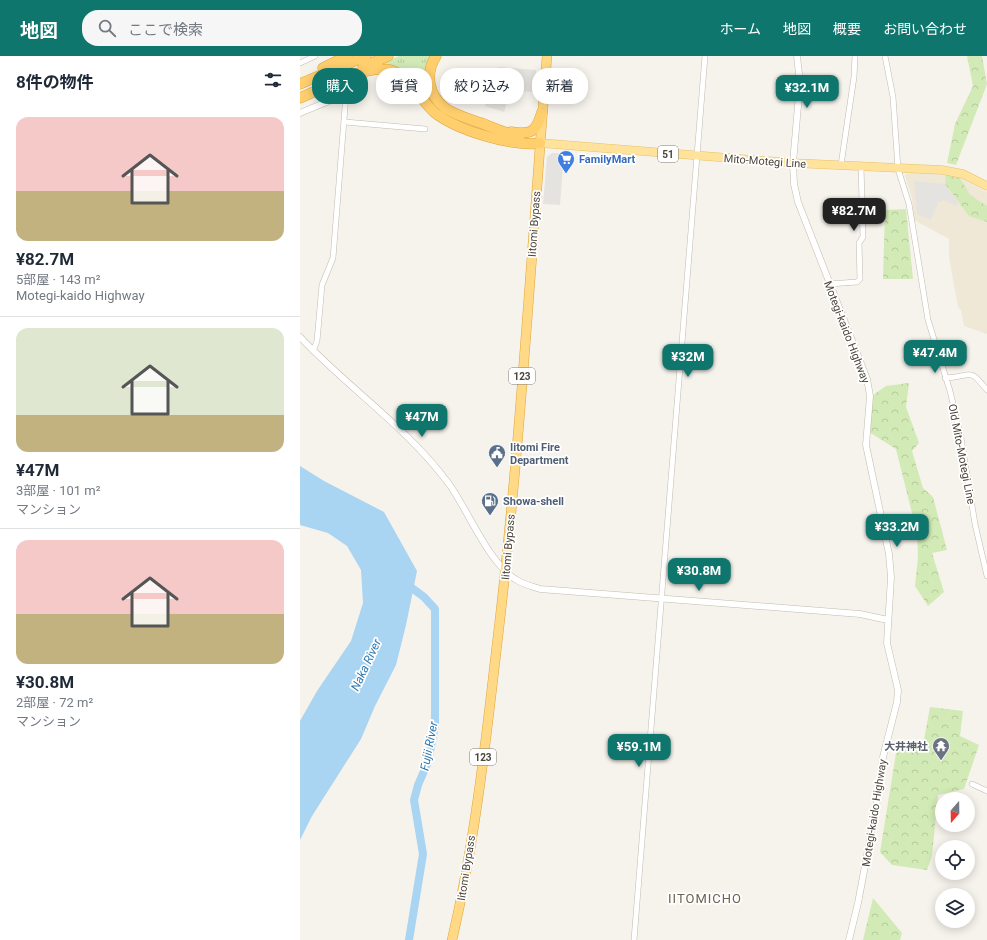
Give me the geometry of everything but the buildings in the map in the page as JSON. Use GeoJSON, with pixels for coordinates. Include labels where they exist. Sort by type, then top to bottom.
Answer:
{"type":"FeatureCollection","features":[{"type":"Feature","properties":{"kind":"highway"},"geometry":{"type":"LineString","coordinates":[[300,80],[347,56]]}},
{"type":"Feature","properties":{"kind":"highway"},"geometry":{"type":"LineString","coordinates":[[300,84],[366,56]]}},
{"type":"Feature","properties":{"kind":"highway"},"geometry":{"type":"LineString","coordinates":[[300,94],[388,56]]}},
{"type":"Feature","properties":{"kind":"highway"},"geometry":{"type":"LineString","coordinates":[[436,56],[430,72],[429,84],[433,94],[440,104],[455,113],[540,143]]}},
{"type":"Feature","properties":{"kind":"highway","name":"Iitomi Bypass"},"geometry":{"type":"LineString","coordinates":[[452,940],[465,878],[488,722],[506,572],[547,56]]}},
{"type":"Feature","properties":{"kind":"highway"},"geometry":{"type":"LineString","coordinates":[[300,98],[364,71],[388,69],[405,78],[432,109],[448,121],[482,135],[531,144],[540,143]]}},
{"type":"Feature","properties":{"kind":"highway"},"geometry":{"type":"LineString","coordinates":[[506,132],[522,134],[531,132],[537,128],[542,112]]}},
{"type":"Feature","properties":{"kind":"main road","name":"Mito-Motegi Line"},"geometry":{"type":"LineString","coordinates":[[540,143],[794,163],[952,171],[971,177],[987,186]]}},
{"type":"Feature","properties":{"kind":"street"},"geometry":{"type":"LineString","coordinates":[[300,63],[315,56]]}},
{"type":"Feature","properties":{"kind":"street"},"geometry":{"type":"LineString","coordinates":[[634,940],[705,56]]}},
{"type":"Feature","properties":{"kind":"street","name":"Motegi-kaido Highway"},"geometry":{"type":"LineString","coordinates":[[797,56],[800,83],[794,163],[794,184],[798,202],[869,388],[866,445],[891,566],[887,643],[897,681],[897,702],[883,757],[876,808],[858,903],[849,940]]}},
{"type":"Feature","properties":{"kind":"street"},"geometry":{"type":"LineString","coordinates":[[841,165],[854,77],[855,56]]}},
{"type":"Feature","properties":{"kind":"street","name":"Old Mito-Motegi Line"},"geometry":{"type":"LineString","coordinates":[[885,56],[893,97],[898,168],[908,197],[928,320],[946,378],[962,438],[975,524],[987,576]]}},
{"type":"Feature","properties":{"kind":"street"},"geometry":{"type":"LineString","coordinates":[[300,113],[322,104]]}},
{"type":"Feature","properties":{"kind":"street"},"geometry":{"type":"LineString","coordinates":[[313,351],[317,341],[322,285],[333,258],[346,104]]}},
{"type":"Feature","properties":{"kind":"street"},"geometry":{"type":"LineString","coordinates":[[345,122],[424,129]]}},
{"type":"Feature","properties":{"kind":"street"},"geometry":{"type":"LineString","coordinates":[[830,284],[857,282],[860,279],[859,243],[863,237],[861,166]]}},
{"type":"Feature","properties":{"kind":"street"},"geometry":{"type":"LineString","coordinates":[[300,337],[313,351],[403,431],[431,461],[454,491],[492,555],[506,572],[516,580],[540,589],[860,614],[888,620]]}},
{"type":"Feature","properties":{"kind":"street"},"geometry":{"type":"LineString","coordinates":[[946,378],[970,374],[976,375],[987,390]]}},
{"type":"Feature","properties":{"kind":"street"},"geometry":{"type":"LineString","coordinates":[[972,784],[987,791]]}},
{"type":"Feature","properties":{"kind":"shaded area"},"geometry":{"type":"Polygon","coordinates":[[[524,69],[532,70],[532,92],[524,91],[524,69]]]}},
{"type":"Feature","properties":{"kind":"shaded area"},"geometry":{"type":"Polygon","coordinates":[[[485,104],[506,104],[504,112],[485,106],[485,104]]]}},
{"type":"Feature","properties":{"kind":"shaded area"},"geometry":{"type":"Polygon","coordinates":[[[552,153],[572,154],[571,167],[563,166],[560,205],[543,204],[547,157],[552,153]]]}},
{"type":"Feature","properties":{"kind":"shaded area"},"geometry":{"type":"Polygon","coordinates":[[[905,174],[936,174],[960,178],[987,192],[987,334],[964,326],[961,310],[958,307],[949,257],[949,239],[914,220],[912,198],[905,176],[905,174]]]}},
{"type":"Feature","properties":{"kind":"shaded area"},"geometry":{"type":"Polygon","coordinates":[[[914,181],[945,184],[958,203],[956,206],[944,200],[938,203],[931,220],[917,214],[914,181]]]}},
{"type":"Feature","properties":{"kind":"green space"},"geometry":{"type":"Polygon","coordinates":[[[399,56],[432,56],[429,68],[383,68],[379,65],[399,56]]]}},
{"type":"Feature","properties":{"kind":"green space"},"geometry":{"type":"Polygon","coordinates":[[[967,56],[982,56],[987,84],[956,165],[947,163],[955,124],[973,86],[967,56]]]}},
{"type":"Feature","properties":{"kind":"green space"},"geometry":{"type":"Polygon","coordinates":[[[432,89],[440,97],[440,104],[447,104],[459,116],[458,122],[438,112],[431,104],[432,89]]]}},
{"type":"Feature","properties":{"kind":"green space"},"geometry":{"type":"Polygon","coordinates":[[[946,175],[960,178],[970,195],[987,206],[987,222],[969,216],[945,184],[946,175]]]}},
{"type":"Feature","properties":{"kind":"green space"},"geometry":{"type":"Polygon","coordinates":[[[906,209],[913,279],[883,279],[885,210],[906,209]]]}},
{"type":"Feature","properties":{"kind":"green space"},"geometry":{"type":"Polygon","coordinates":[[[909,383],[906,407],[919,443],[912,451],[923,488],[933,497],[947,550],[932,553],[944,592],[928,606],[915,586],[918,557],[917,533],[896,449],[869,432],[873,395],[886,386],[909,383]]]}},
{"type":"Feature","properties":{"kind":"green space"},"geometry":{"type":"Polygon","coordinates":[[[930,707],[963,711],[960,736],[979,745],[964,789],[951,792],[935,792],[935,826],[932,856],[927,870],[892,865],[880,852],[898,741],[923,745],[930,707]]]}},
{"type":"Feature","properties":{"kind":"green space"},"geometry":{"type":"Polygon","coordinates":[[[873,898],[902,933],[900,940],[863,940],[873,898]]]}},
{"type":"Feature","properties":{"kind":"water","name":"Naka River"},"geometry":{"type":"Polygon","coordinates":[[[300,466],[324,481],[384,512],[417,571],[396,665],[375,706],[361,739],[312,816],[300,840],[300,721],[317,691],[351,641],[363,603],[361,570],[347,546],[328,533],[300,525],[300,466]]]}},
{"type":"Feature","properties":{"kind":"waterway","name":"Fujii River"},"geometry":{"type":"LineString","coordinates":[[405,583],[424,597],[435,609],[435,725],[428,762],[418,785],[414,800],[423,854],[409,940]]}},
{"type":"Feature","properties":{"kind":"place","name":"FamilyMart"},"geometry":{"type":"Point","coordinates":[566,174]}},
{"type":"Feature","properties":{"kind":"place","name":"Iitomi Fire Department"},"geometry":{"type":"Point","coordinates":[497,468]}},
{"type":"Feature","properties":{"kind":"place","name":"Showa-shell"},"geometry":{"type":"Point","coordinates":[490,516]}},
{"type":"Feature","properties":{"kind":"place","name":"大井神社"},"geometry":{"type":"Point","coordinates":[941,761]}},
{"type":"Feature","properties":{"kind":"district","name":"IITOMICHO"},"geometry":{"type":"Point","coordinates":[705,898]}}]}
